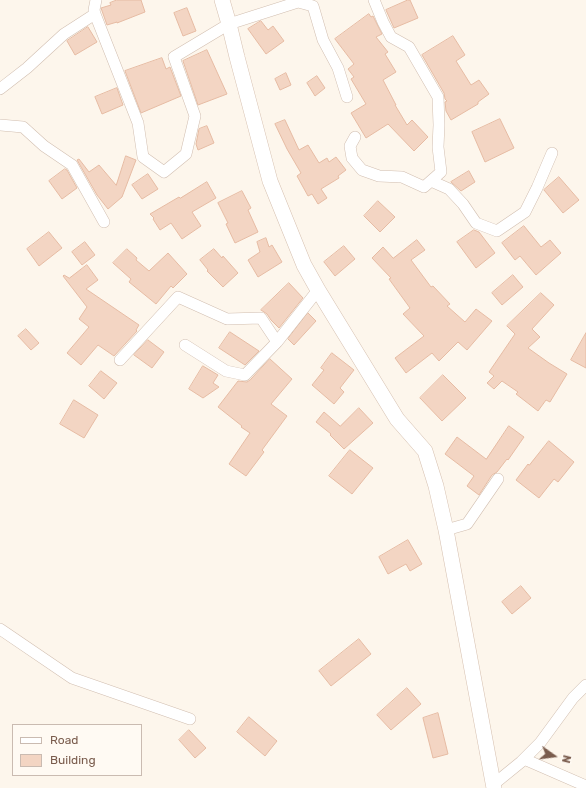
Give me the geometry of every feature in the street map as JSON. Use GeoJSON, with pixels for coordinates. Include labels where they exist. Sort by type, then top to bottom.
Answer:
{"type":"FeatureCollection","features":[{"type":"Feature","properties":{"kind":"main road"},"geometry":{"type":"LineString","coordinates":[[222,0],[270,181],[304,265],[397,419],[425,451],[436,486],[446,530],[494,786]]}},
{"type":"Feature","properties":{"kind":"street"},"geometry":{"type":"LineString","coordinates":[[96,0],[94,10],[95,14],[138,123],[143,157],[164,172],[186,154],[195,116],[174,57],[229,24],[298,2],[313,6],[323,40],[338,68],[347,98]]}},
{"type":"Feature","properties":{"kind":"street"},"geometry":{"type":"LineString","coordinates":[[355,137],[350,146],[352,158],[362,170],[379,176],[402,177],[424,187],[441,172],[438,147],[438,97],[409,48],[391,37],[374,0]]}},
{"type":"Feature","properties":{"kind":"street"},"geometry":{"type":"LineString","coordinates":[[0,89],[27,68],[64,34],[95,14]]}},
{"type":"Feature","properties":{"kind":"street"},"geometry":{"type":"LineString","coordinates":[[0,125],[23,128],[44,146],[72,165],[104,222]]}},
{"type":"Feature","properties":{"kind":"street"},"geometry":{"type":"LineString","coordinates":[[431,181],[449,189],[463,204],[476,223],[497,231],[525,212],[552,153]]}},
{"type":"Feature","properties":{"kind":"street"},"geometry":{"type":"LineString","coordinates":[[185,345],[226,371],[245,375],[277,342],[318,290]]}},
{"type":"Feature","properties":{"kind":"street"},"geometry":{"type":"LineString","coordinates":[[120,360],[178,297],[227,319],[261,318],[277,342]]}},
{"type":"Feature","properties":{"kind":"street"},"geometry":{"type":"LineString","coordinates":[[446,530],[467,524],[498,479]]}},
{"type":"Feature","properties":{"kind":"street"},"geometry":{"type":"LineString","coordinates":[[0,629],[72,678],[190,719]]}},
{"type":"Feature","properties":{"kind":"street"},"geometry":{"type":"LineString","coordinates":[[494,786],[540,743],[573,698],[586,685]]}},
{"type":"Feature","properties":{"kind":"street"},"geometry":{"type":"LineString","coordinates":[[524,759],[586,786]]}},
{"type":"Feature","properties":{"kind":"building"},"geometry":{"type":"Polygon","coordinates":[[[117,0],[141,0],[145,12],[117,23],[107,25],[101,8],[111,5],[110,3],[117,0]]]}},
{"type":"Feature","properties":{"kind":"building"},"geometry":{"type":"Polygon","coordinates":[[[410,0],[418,18],[394,28],[386,10],[410,0]]]}},
{"type":"Feature","properties":{"kind":"building"},"geometry":{"type":"Polygon","coordinates":[[[187,8],[196,31],[183,36],[174,13],[187,8]]]}},
{"type":"Feature","properties":{"kind":"building"},"geometry":{"type":"Polygon","coordinates":[[[369,14],[371,17],[373,16],[382,34],[376,37],[388,52],[385,54],[396,72],[383,80],[407,125],[412,120],[428,137],[414,151],[388,124],[366,138],[351,113],[366,104],[351,79],[354,77],[348,69],[354,64],[335,39],[369,14]]]}},
{"type":"Feature","properties":{"kind":"building"},"geometry":{"type":"Polygon","coordinates":[[[261,21],[268,30],[273,26],[284,41],[266,54],[248,29],[261,21]]]}},
{"type":"Feature","properties":{"kind":"building"},"geometry":{"type":"Polygon","coordinates":[[[88,27],[97,42],[75,55],[67,41],[88,27]]]}},
{"type":"Feature","properties":{"kind":"building"},"geometry":{"type":"Polygon","coordinates":[[[453,36],[465,55],[456,61],[471,85],[479,80],[489,94],[478,102],[478,104],[451,120],[446,111],[445,102],[447,101],[444,93],[422,55],[453,36]]]}},
{"type":"Feature","properties":{"kind":"building"},"geometry":{"type":"Polygon","coordinates":[[[207,50],[227,94],[198,105],[183,61],[207,50]]]}},
{"type":"Feature","properties":{"kind":"building"},"geometry":{"type":"Polygon","coordinates":[[[162,58],[166,69],[170,67],[181,96],[141,113],[125,71],[162,58]]]}},
{"type":"Feature","properties":{"kind":"building"},"geometry":{"type":"Polygon","coordinates":[[[286,73],[291,85],[280,90],[275,79],[286,73]]]}},
{"type":"Feature","properties":{"kind":"building"},"geometry":{"type":"Polygon","coordinates":[[[317,76],[325,88],[315,96],[307,83],[317,76]]]}},
{"type":"Feature","properties":{"kind":"building"},"geometry":{"type":"Polygon","coordinates":[[[117,88],[123,105],[102,114],[95,97],[117,88]]]}},
{"type":"Feature","properties":{"kind":"building"},"geometry":{"type":"Polygon","coordinates":[[[500,119],[514,148],[485,162],[472,132],[500,119]]]}},
{"type":"Feature","properties":{"kind":"building"},"geometry":{"type":"Polygon","coordinates":[[[285,120],[299,150],[308,145],[319,163],[327,158],[329,162],[336,157],[346,170],[338,176],[339,178],[321,189],[327,198],[318,204],[312,194],[308,196],[297,176],[301,173],[275,124],[285,120]]]}},
{"type":"Feature","properties":{"kind":"building"},"geometry":{"type":"Polygon","coordinates":[[[207,126],[214,143],[198,150],[196,144],[199,129],[207,126]]]}},
{"type":"Feature","properties":{"kind":"building"},"geometry":{"type":"Polygon","coordinates":[[[126,156],[136,160],[122,197],[108,209],[97,195],[77,160],[79,159],[89,172],[99,165],[116,185],[126,156]]]}},
{"type":"Feature","properties":{"kind":"building"},"geometry":{"type":"Polygon","coordinates":[[[65,169],[77,188],[62,199],[49,181],[65,169]]]}},
{"type":"Feature","properties":{"kind":"building"},"geometry":{"type":"Polygon","coordinates":[[[469,171],[475,182],[461,191],[451,182],[469,171]]]}},
{"type":"Feature","properties":{"kind":"building"},"geometry":{"type":"Polygon","coordinates":[[[148,174],[158,189],[142,199],[132,185],[148,174]]]}},
{"type":"Feature","properties":{"kind":"building"},"geometry":{"type":"Polygon","coordinates":[[[559,177],[579,200],[563,213],[544,190],[559,177]]]}},
{"type":"Feature","properties":{"kind":"building"},"geometry":{"type":"Polygon","coordinates":[[[207,182],[216,198],[192,212],[201,226],[182,239],[171,223],[160,230],[153,219],[154,218],[150,214],[207,182]]]}},
{"type":"Feature","properties":{"kind":"building"},"geometry":{"type":"Polygon","coordinates":[[[242,191],[251,208],[248,210],[258,232],[235,243],[226,224],[228,223],[218,203],[242,191]]]}},
{"type":"Feature","properties":{"kind":"building"},"geometry":{"type":"Polygon","coordinates":[[[378,201],[395,217],[380,232],[364,216],[378,201]]]}},
{"type":"Feature","properties":{"kind":"building"},"geometry":{"type":"Polygon","coordinates":[[[524,226],[541,247],[550,240],[561,253],[536,275],[520,256],[515,260],[502,243],[524,226]]]}},
{"type":"Feature","properties":{"kind":"building"},"geometry":{"type":"Polygon","coordinates":[[[474,230],[479,232],[495,253],[476,268],[457,242],[474,230]]]}},
{"type":"Feature","properties":{"kind":"building"},"geometry":{"type":"Polygon","coordinates":[[[49,232],[62,248],[39,266],[27,249],[49,232]]]}},
{"type":"Feature","properties":{"kind":"building"},"geometry":{"type":"Polygon","coordinates":[[[266,238],[269,247],[272,245],[282,262],[258,277],[248,260],[260,252],[257,242],[266,238]]]}},
{"type":"Feature","properties":{"kind":"building"},"geometry":{"type":"Polygon","coordinates":[[[417,240],[425,250],[411,260],[431,287],[433,286],[450,304],[447,306],[465,322],[476,309],[492,321],[467,350],[458,342],[439,361],[432,353],[406,373],[395,358],[424,336],[403,314],[410,308],[389,279],[391,278],[372,258],[383,247],[393,258],[417,240]]]}},
{"type":"Feature","properties":{"kind":"building"},"geometry":{"type":"Polygon","coordinates":[[[85,242],[95,255],[82,265],[72,252],[85,242]]]}},
{"type":"Feature","properties":{"kind":"building"},"geometry":{"type":"Polygon","coordinates":[[[344,246],[355,259],[335,276],[324,262],[344,246]]]}},
{"type":"Feature","properties":{"kind":"building"},"geometry":{"type":"Polygon","coordinates":[[[127,249],[137,258],[136,260],[149,271],[168,253],[187,274],[173,288],[171,286],[156,304],[129,282],[131,279],[113,263],[127,249]]]}},
{"type":"Feature","properties":{"kind":"building"},"geometry":{"type":"Polygon","coordinates":[[[214,249],[222,258],[223,256],[238,273],[223,287],[207,271],[208,270],[200,260],[214,249]]]}},
{"type":"Feature","properties":{"kind":"building"},"geometry":{"type":"Polygon","coordinates":[[[87,265],[98,280],[86,289],[139,325],[136,330],[137,331],[114,356],[98,345],[81,365],[67,353],[89,327],[79,319],[87,307],[63,276],[64,275],[69,278],[87,265]]]}},
{"type":"Feature","properties":{"kind":"building"},"geometry":{"type":"Polygon","coordinates":[[[513,275],[523,287],[502,305],[492,293],[513,275]]]}},
{"type":"Feature","properties":{"kind":"building"},"geometry":{"type":"Polygon","coordinates":[[[289,283],[303,298],[279,328],[267,314],[261,310],[289,283]]]}},
{"type":"Feature","properties":{"kind":"building"},"geometry":{"type":"Polygon","coordinates":[[[541,293],[554,305],[532,329],[540,337],[528,348],[567,374],[550,402],[546,400],[538,411],[516,394],[518,392],[502,381],[494,389],[487,383],[494,376],[489,372],[515,334],[507,326],[541,293]]]}},
{"type":"Feature","properties":{"kind":"building"},"geometry":{"type":"Polygon","coordinates":[[[308,313],[316,321],[294,345],[288,339],[308,313]]]}},
{"type":"Feature","properties":{"kind":"building"},"geometry":{"type":"Polygon","coordinates":[[[26,329],[39,343],[31,350],[18,336],[26,329]]]}},
{"type":"Feature","properties":{"kind":"building"},"geometry":{"type":"Polygon","coordinates":[[[230,332],[259,351],[245,365],[219,348],[230,332]]]}},
{"type":"Feature","properties":{"kind":"building"},"geometry":{"type":"Polygon","coordinates":[[[586,333],[586,368],[571,360],[586,333]]]}},
{"type":"Feature","properties":{"kind":"building"},"geometry":{"type":"Polygon","coordinates":[[[148,340],[164,352],[152,368],[134,355],[148,340]]]}},
{"type":"Feature","properties":{"kind":"building"},"geometry":{"type":"Polygon","coordinates":[[[332,353],[354,370],[340,388],[344,392],[334,404],[312,385],[324,370],[321,368],[332,353]]]}},
{"type":"Feature","properties":{"kind":"building"},"geometry":{"type":"Polygon","coordinates":[[[270,359],[292,379],[271,404],[287,416],[262,450],[264,452],[246,476],[229,464],[250,433],[218,407],[238,381],[247,382],[250,380],[270,359]]]}},
{"type":"Feature","properties":{"kind":"building"},"geometry":{"type":"Polygon","coordinates":[[[203,366],[218,375],[213,383],[219,387],[203,398],[189,389],[203,366]]]}},
{"type":"Feature","properties":{"kind":"building"},"geometry":{"type":"Polygon","coordinates":[[[101,371],[117,383],[104,399],[89,386],[101,371]]]}},
{"type":"Feature","properties":{"kind":"building"},"geometry":{"type":"Polygon","coordinates":[[[443,375],[466,398],[442,421],[420,398],[443,375]]]}},
{"type":"Feature","properties":{"kind":"building"},"geometry":{"type":"Polygon","coordinates":[[[74,400],[98,415],[84,438],[60,424],[74,400]]]}},
{"type":"Feature","properties":{"kind":"building"},"geometry":{"type":"Polygon","coordinates":[[[359,408],[373,423],[344,449],[330,435],[331,434],[316,422],[324,412],[340,426],[359,408]]]}},
{"type":"Feature","properties":{"kind":"building"},"geometry":{"type":"Polygon","coordinates":[[[509,426],[524,437],[508,460],[507,459],[497,472],[492,475],[479,495],[467,486],[474,476],[445,454],[457,437],[486,459],[509,426]]]}},
{"type":"Feature","properties":{"kind":"building"},"geometry":{"type":"Polygon","coordinates":[[[549,441],[574,462],[558,482],[554,479],[539,498],[516,480],[549,441]]]}},
{"type":"Feature","properties":{"kind":"building"},"geometry":{"type":"Polygon","coordinates":[[[350,450],[373,468],[352,494],[329,476],[350,450]]]}},
{"type":"Feature","properties":{"kind":"building"},"geometry":{"type":"Polygon","coordinates":[[[408,540],[422,564],[410,571],[406,564],[388,574],[379,557],[408,540]]]}},
{"type":"Feature","properties":{"kind":"building"},"geometry":{"type":"Polygon","coordinates":[[[521,586],[531,598],[512,614],[502,602],[521,586]]]}},
{"type":"Feature","properties":{"kind":"building"},"geometry":{"type":"Polygon","coordinates":[[[359,639],[371,654],[331,686],[319,671],[359,639]]]}},
{"type":"Feature","properties":{"kind":"building"},"geometry":{"type":"Polygon","coordinates":[[[407,688],[421,704],[391,730],[377,715],[407,688]]]}},
{"type":"Feature","properties":{"kind":"building"},"geometry":{"type":"Polygon","coordinates":[[[438,713],[448,754],[433,758],[423,718],[438,713]]]}},
{"type":"Feature","properties":{"kind":"building"},"geometry":{"type":"Polygon","coordinates":[[[249,717],[277,741],[265,756],[237,732],[249,717]]]}},
{"type":"Feature","properties":{"kind":"building"},"geometry":{"type":"Polygon","coordinates":[[[189,730],[206,748],[195,758],[179,740],[189,730]]]}}]}
